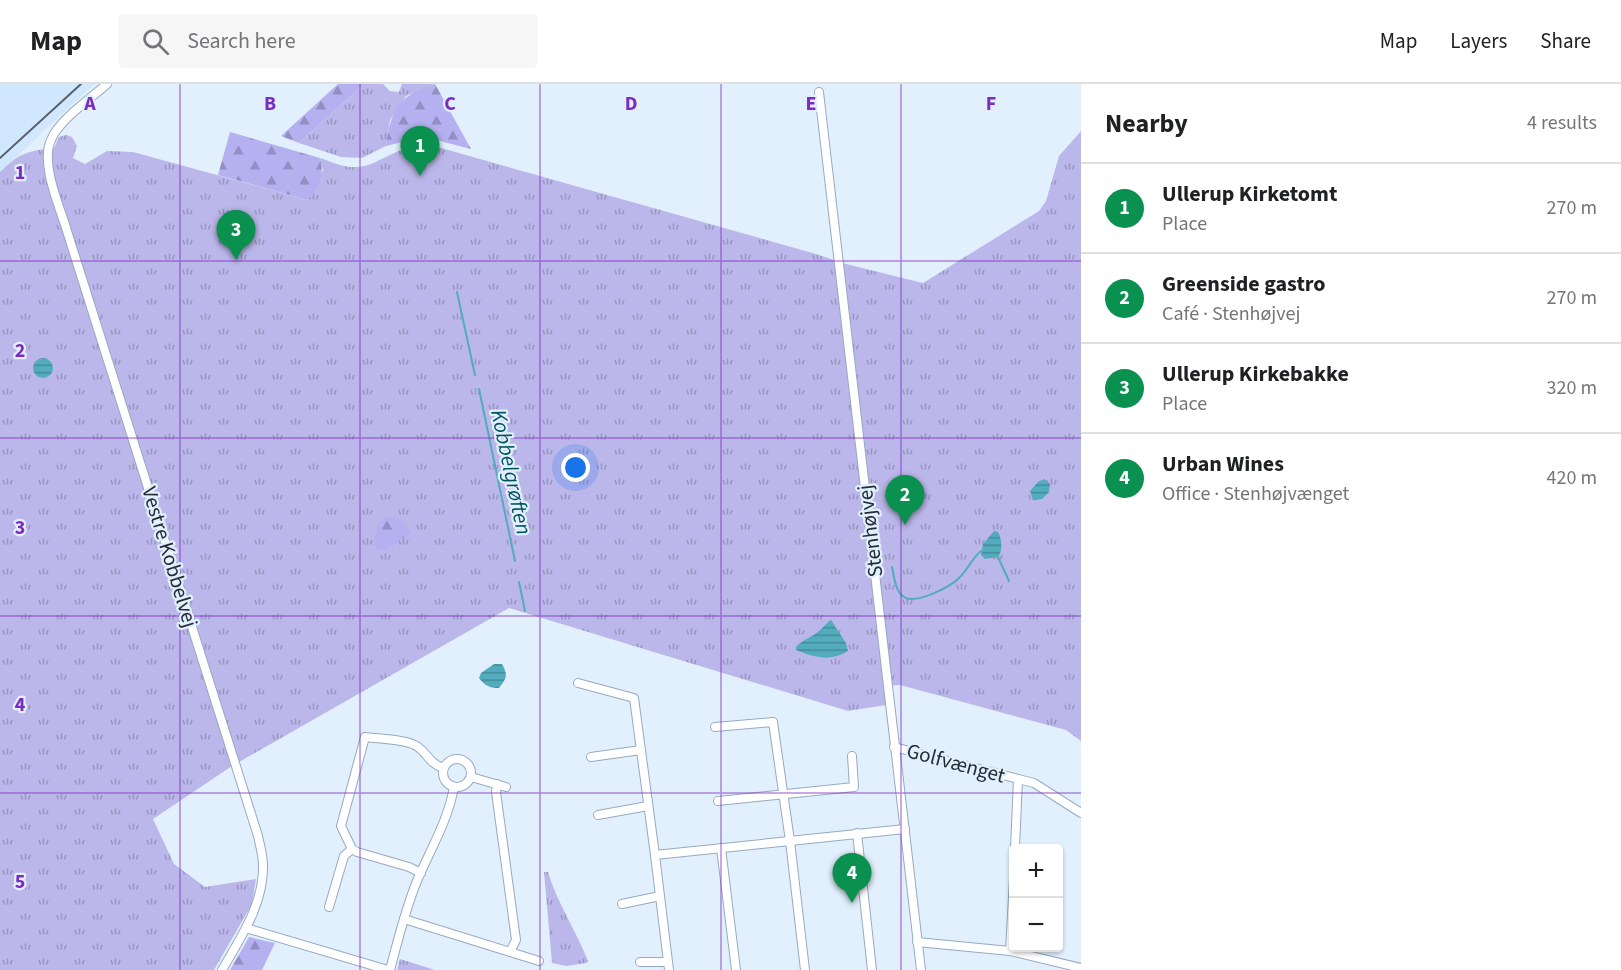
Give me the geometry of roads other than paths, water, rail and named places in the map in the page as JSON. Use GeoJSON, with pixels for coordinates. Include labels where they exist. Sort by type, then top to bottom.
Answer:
{"type":"FeatureCollection","features":[{"type":"Feature","properties":{"kind":"street","name":"Vestre Kobbelvej"},"geometry":{"type":"LineString","coordinates":[[106,84],[60,126],[51,140],[48,159],[55,190],[258,836],[263,863],[258,904],[222,970]]}},
{"type":"Feature","properties":{"kind":"street","name":"Stenhøjvej"},"geometry":{"type":"LineString","coordinates":[[819,92],[921,970]]}},
{"type":"Feature","properties":{"kind":"street"},"geometry":{"type":"LineString","coordinates":[[578,683],[634,698],[668,966],[640,962]]}},
{"type":"Feature","properties":{"kind":"street"},"geometry":{"type":"LineString","coordinates":[[715,727],[773,722],[805,970]]}},
{"type":"Feature","properties":{"kind":"street"},"geometry":{"type":"LineString","coordinates":[[421,873],[352,849],[342,826],[365,737],[411,743],[419,747],[433,764],[443,768]]}},
{"type":"Feature","properties":{"kind":"street","name":"Golfvænget"},"geometry":{"type":"LineString","coordinates":[[894,747],[1034,783],[1081,813]]}},
{"type":"Feature","properties":{"kind":"street"},"geometry":{"type":"LineString","coordinates":[[591,757],[641,750]]}},
{"type":"Feature","properties":{"kind":"street"},"geometry":{"type":"LineString","coordinates":[[718,801],[855,787],[852,756]]}},
{"type":"Feature","properties":{"kind":"street"},"geometry":{"type":"LineString","coordinates":[[460,759],[468,765],[471,777],[463,786],[454,787],[443,778],[443,768],[450,760],[460,759]]}},
{"type":"Feature","properties":{"kind":"street"},"geometry":{"type":"LineString","coordinates":[[471,777],[506,787]]}},
{"type":"Feature","properties":{"kind":"street","name":"Golfvænget"},"geometry":{"type":"LineString","coordinates":[[1015,844],[1018,779]]}},
{"type":"Feature","properties":{"kind":"street"},"geometry":{"type":"LineString","coordinates":[[497,784],[496,792],[516,940],[510,952]]}},
{"type":"Feature","properties":{"kind":"street"},"geometry":{"type":"LineString","coordinates":[[246,928],[389,970],[404,919],[446,817],[454,787]]}},
{"type":"Feature","properties":{"kind":"street"},"geometry":{"type":"LineString","coordinates":[[598,815],[648,806]]}},
{"type":"Feature","properties":{"kind":"street"},"geometry":{"type":"LineString","coordinates":[[655,855],[905,829]]}},
{"type":"Feature","properties":{"kind":"street"},"geometry":{"type":"LineString","coordinates":[[857,833],[872,970]]}},
{"type":"Feature","properties":{"kind":"street"},"geometry":{"type":"LineString","coordinates":[[722,848],[736,970]]}},
{"type":"Feature","properties":{"kind":"street"},"geometry":{"type":"LineString","coordinates":[[329,907],[344,856],[352,849]]}},
{"type":"Feature","properties":{"kind":"street"},"geometry":{"type":"LineString","coordinates":[[622,904],[660,896]]}},
{"type":"Feature","properties":{"kind":"street"},"geometry":{"type":"LineString","coordinates":[[404,919],[539,961]]}},
{"type":"Feature","properties":{"kind":"street"},"geometry":{"type":"LineString","coordinates":[[917,942],[1009,951]]}},
{"type":"Feature","properties":{"kind":"street"},"geometry":{"type":"LineString","coordinates":[[1014,952],[1081,968]]}},
{"type":"Feature","properties":{"kind":"water"},"geometry":{"type":"Polygon","coordinates":[[[43,358],[50,361],[53,368],[50,375],[43,378],[36,375],[33,368],[36,361],[43,358]]]}},
{"type":"Feature","properties":{"kind":"water"},"geometry":{"type":"Polygon","coordinates":[[[1044,479],[1050,484],[1049,492],[1042,499],[1033,500],[1030,491],[1044,479]]]}},
{"type":"Feature","properties":{"kind":"water"},"geometry":{"type":"Polygon","coordinates":[[[994,531],[998,532],[1001,551],[998,557],[985,559],[981,555],[983,544],[994,531]]]}},
{"type":"Feature","properties":{"kind":"water"},"geometry":{"type":"Polygon","coordinates":[[[831,620],[846,643],[848,651],[835,656],[822,657],[796,650],[799,644],[831,620]]]}},
{"type":"Feature","properties":{"kind":"water"},"geometry":{"type":"Polygon","coordinates":[[[494,664],[502,664],[506,674],[499,688],[488,686],[479,678],[481,673],[494,664]]]}},
{"type":"Feature","properties":{"kind":"waterway","name":"Kobbelgrøften"},"geometry":{"type":"LineString","coordinates":[[457,292],[475,375]]}},
{"type":"Feature","properties":{"kind":"waterway","name":"Kobbelgrøften"},"geometry":{"type":"LineString","coordinates":[[479,389],[515,561]]}},
{"type":"Feature","properties":{"kind":"waterway"},"geometry":{"type":"LineString","coordinates":[[892,567],[895,583],[901,594],[910,599],[917,599],[956,581],[981,551]]}},
{"type":"Feature","properties":{"kind":"waterway"},"geometry":{"type":"LineString","coordinates":[[998,557],[1009,581]]}},
{"type":"Feature","properties":{"kind":"waterway","name":"Kobbelgrøften"},"geometry":{"type":"LineString","coordinates":[[519,582],[525,611]]}},
{"type":"Feature","properties":{"kind":"railway"},"geometry":{"type":"LineString","coordinates":[[0,158],[81,84]]}},
{"type":"Feature","properties":{"kind":"place","name":"Ullerup Kirketomt"},"geometry":{"type":"Point","coordinates":[420,176]}},
{"type":"Feature","properties":{"kind":"place","name":"Ullerup Kirkebakke"},"geometry":{"type":"Point","coordinates":[236,260]}},
{"type":"Feature","properties":{"kind":"place","name":"Greenside gastro"},"geometry":{"type":"Point","coordinates":[905,525]}},
{"type":"Feature","properties":{"kind":"place","name":"Urban Wines"},"geometry":{"type":"Point","coordinates":[852,903]}}]}
